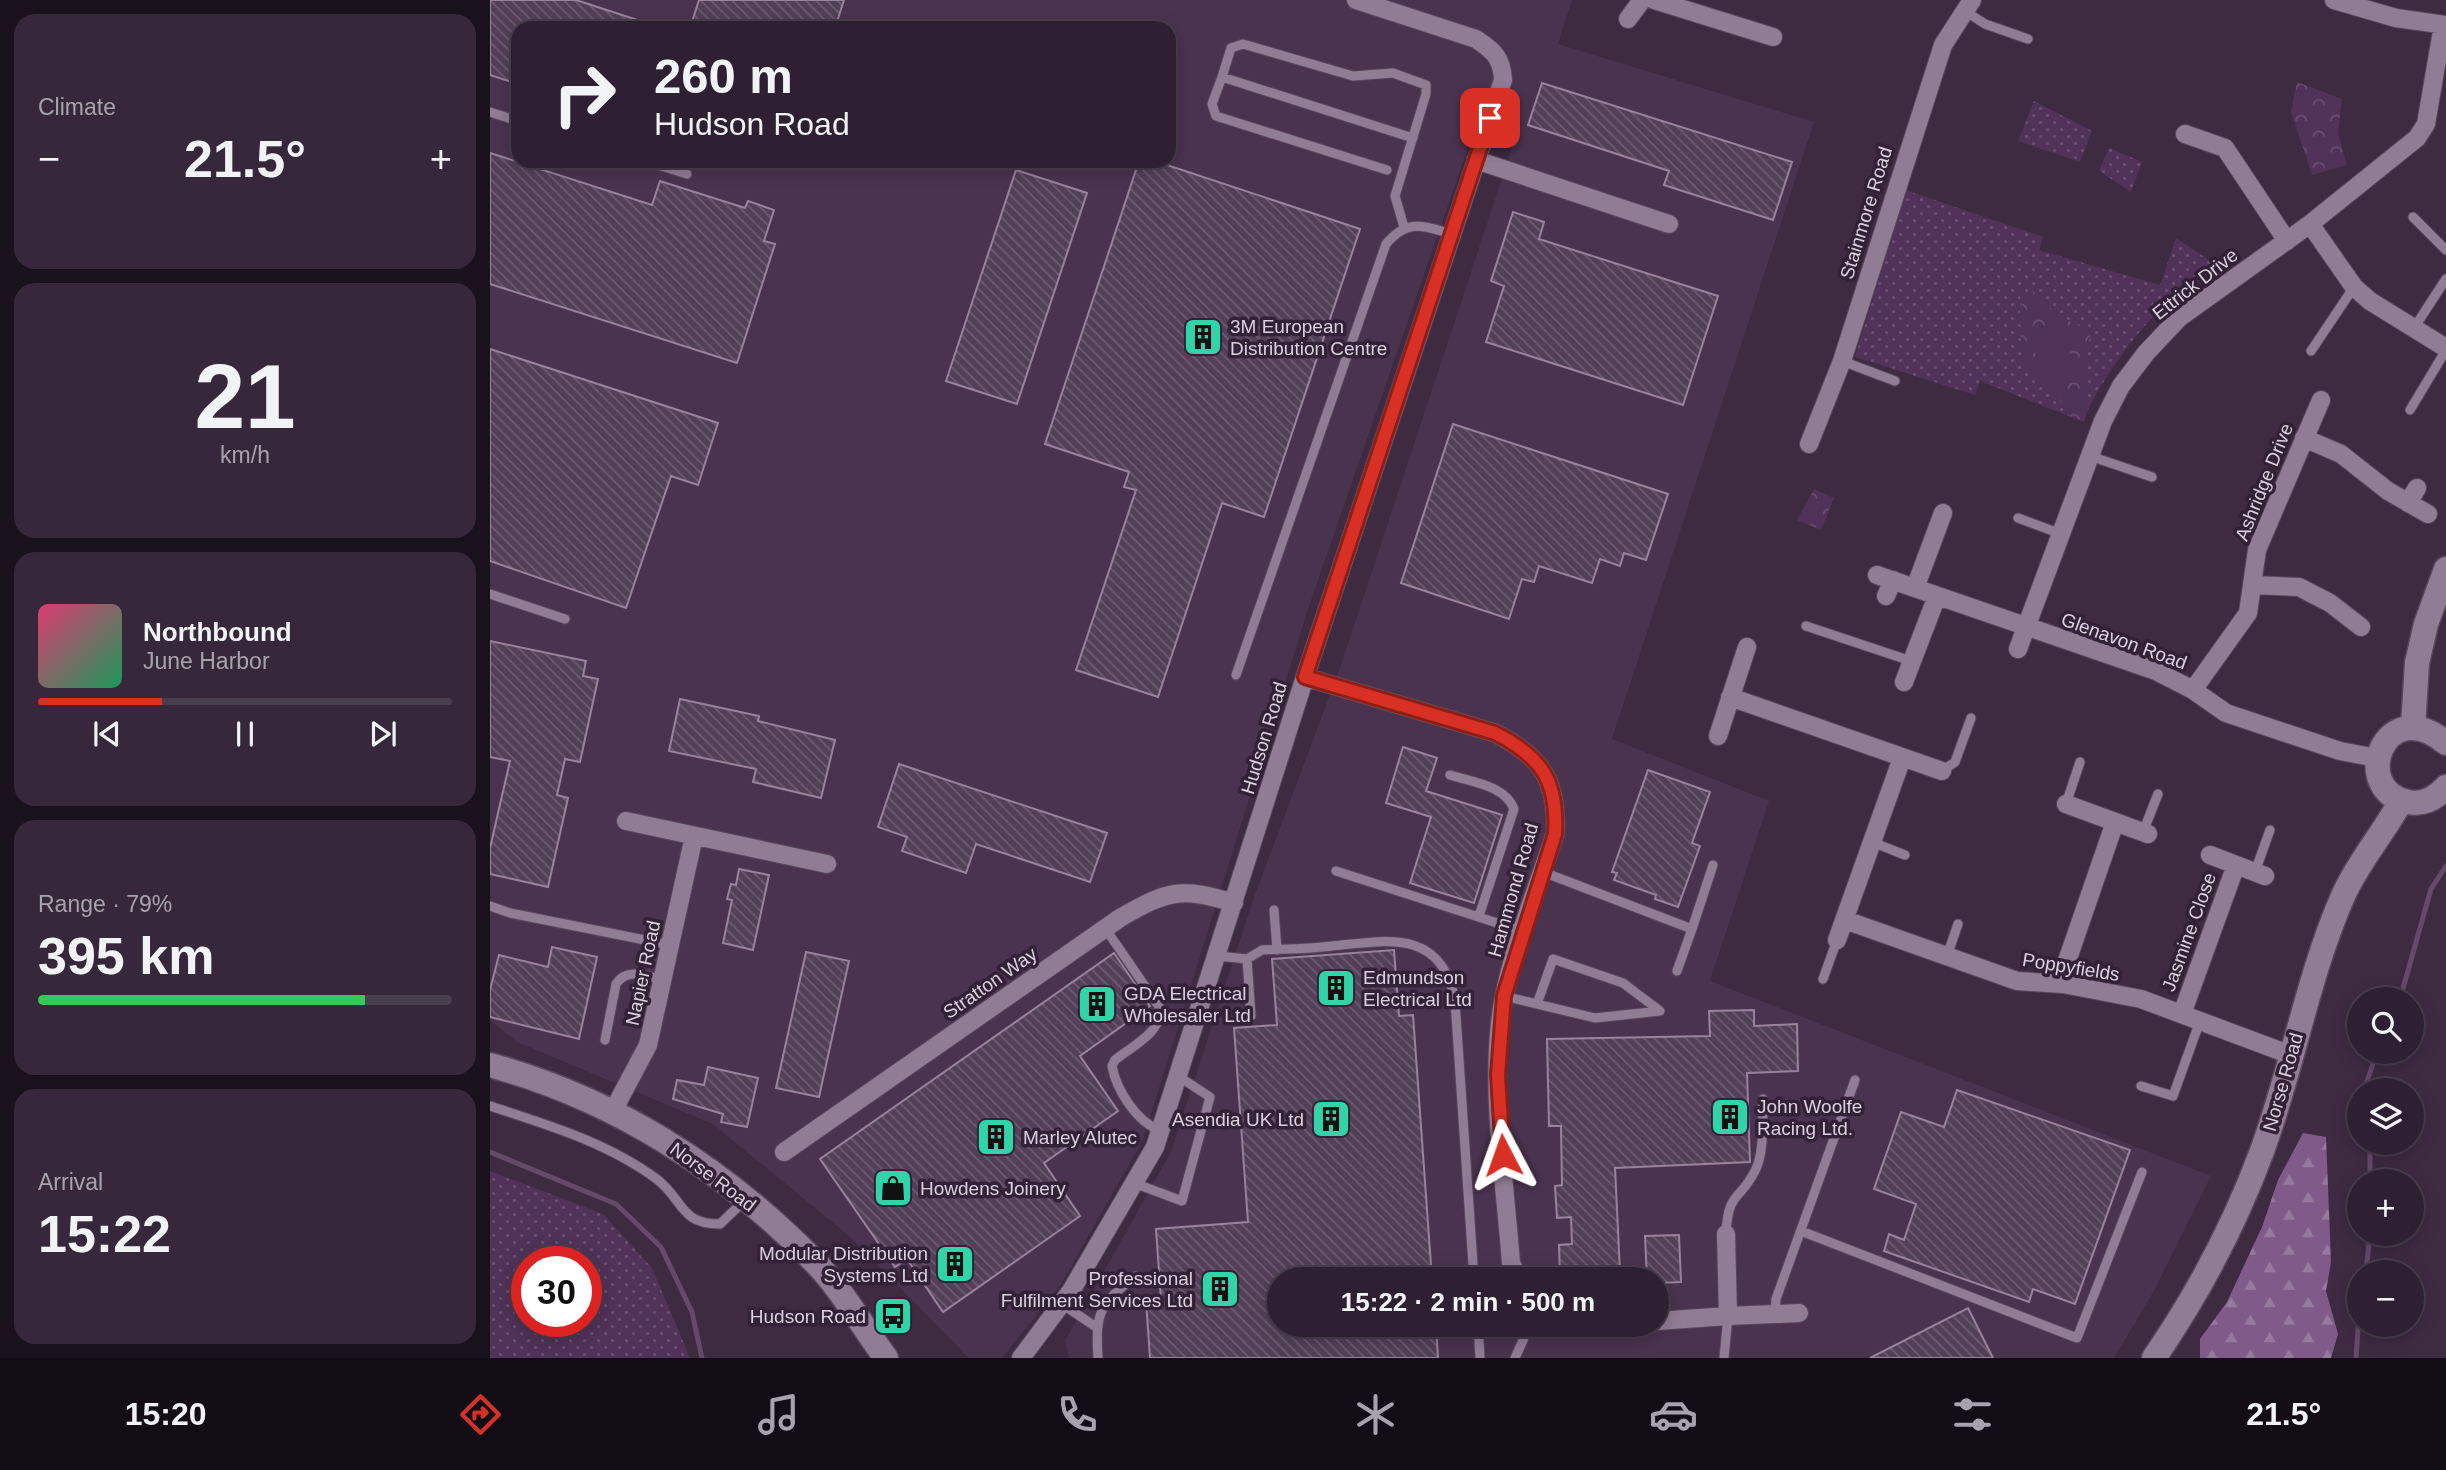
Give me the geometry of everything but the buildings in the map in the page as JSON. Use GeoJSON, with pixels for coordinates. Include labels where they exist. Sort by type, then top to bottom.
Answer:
{"type":"FeatureCollection","features":[{"type":"Feature","properties":{"kind":"street","name":"Hudson Road"},"geometry":{"type":"LineString","coordinates":[[1021,1358],[1062,1304],[1155,1147],[1305,677],[1503,80],[1502,63],[1492,50],[1476,39],[1356,0]]}},
{"type":"Feature","properties":{"kind":"street"},"geometry":{"type":"LineString","coordinates":[[1628,19],[1642,0]]}},
{"type":"Feature","properties":{"kind":"street"},"geometry":{"type":"LineString","coordinates":[[1654,0],[1773,37]]}},
{"type":"Feature","properties":{"kind":"street"},"geometry":{"type":"LineString","coordinates":[[2334,0],[2396,18],[2444,25]]}},
{"type":"Feature","properties":{"kind":"street","name":"Stainmore Road"},"geometry":{"type":"LineString","coordinates":[[1809,444],[1842,361],[1943,45],[1967,5]]}},
{"type":"Feature","properties":{"kind":"street","name":"Ettrick Drive"},"geometry":{"type":"LineString","coordinates":[[2018,649],[2088,456],[2121,386],[2146,353],[2179,318],[2287,242],[2399,155],[2426,124],[2444,25]]}},
{"type":"Feature","properties":{"kind":"street"},"geometry":{"type":"LineString","coordinates":[[2185,134],[2225,148],[2287,242]]}},
{"type":"Feature","properties":{"kind":"street"},"geometry":{"type":"LineString","coordinates":[[1476,160],[1669,224]]}},
{"type":"Feature","properties":{"kind":"street"},"geometry":{"type":"LineString","coordinates":[[2310,224],[2354,287],[2370,301],[2446,349]]}},
{"type":"Feature","properties":{"kind":"street","name":"Ashridge Drive"},"geometry":{"type":"LineString","coordinates":[[2193,690],[2248,613],[2257,551],[2266,522],[2288,483],[2321,400]]}},
{"type":"Feature","properties":{"kind":"street"},"geometry":{"type":"LineString","coordinates":[[2304,438],[2341,454],[2388,491],[2413,495],[2428,514]]}},
{"type":"Feature","properties":{"kind":"street"},"geometry":{"type":"LineString","coordinates":[[1915,588],[1943,513]]}},
{"type":"Feature","properties":{"kind":"street"},"geometry":{"type":"LineString","coordinates":[[2413,727],[2417,663],[2426,624],[2446,569]]}},
{"type":"Feature","properties":{"kind":"street","name":"Glenavon Road"},"geometry":{"type":"LineString","coordinates":[[1885,584],[1915,588],[2156,671],[2193,690],[2227,713],[2340,751],[2377,758]]}},
{"type":"Feature","properties":{"kind":"street"},"geometry":{"type":"LineString","coordinates":[[2252,586],[2299,587],[2330,603],[2361,628]]}},
{"type":"Feature","properties":{"kind":"street"},"geometry":{"type":"LineString","coordinates":[[1904,682],[1937,596]]}},
{"type":"Feature","properties":{"kind":"street"},"geometry":{"type":"LineString","coordinates":[[1718,736],[1747,647]]}},
{"type":"Feature","properties":{"kind":"street","name":"Hammond Road"},"geometry":{"type":"LineString","coordinates":[[1305,677],[1495,733],[1519,745],[1539,763],[1549,780],[1556,807],[1555,834],[1504,996],[1498,1075],[1513,1267]]}},
{"type":"Feature","properties":{"kind":"street"},"geometry":{"type":"LineString","coordinates":[[1730,697],[1942,771]]}},
{"type":"Feature","properties":{"kind":"street"},"geometry":{"type":"LineString","coordinates":[[2446,743],[2430,730],[2413,727],[2396,732],[2384,743],[2377,758],[2378,775],[2387,792],[2400,801],[2414,804],[2428,801],[2446,787]]}},
{"type":"Feature","properties":{"kind":"street"},"geometry":{"type":"LineString","coordinates":[[1837,940],[1902,758]]}},
{"type":"Feature","properties":{"kind":"street","name":"Norse Road"},"geometry":{"type":"LineString","coordinates":[[2154,1358],[2212,1264],[2261,1153],[2314,971],[2343,895],[2400,801]]}},
{"type":"Feature","properties":{"kind":"street"},"geometry":{"type":"LineString","coordinates":[[2066,804],[2145,833]]}},
{"type":"Feature","properties":{"kind":"street"},"geometry":{"type":"LineString","coordinates":[[626,821],[827,864]]}},
{"type":"Feature","properties":{"kind":"street"},"geometry":{"type":"LineString","coordinates":[[2063,984],[2066,964],[2115,822]]}},
{"type":"Feature","properties":{"kind":"street","name":"Napier Road"},"geometry":{"type":"LineString","coordinates":[[613,1111],[648,1045],[694,836]]}},
{"type":"Feature","properties":{"kind":"street","name":"Jasmine Close"},"geometry":{"type":"LineString","coordinates":[[2210,855],[2260,874]]}},
{"type":"Feature","properties":{"kind":"street","name":"Jasmine Close"},"geometry":{"type":"LineString","coordinates":[[2182,1014],[2236,865]]}},
{"type":"Feature","properties":{"kind":"street","name":"Stratton Way"},"geometry":{"type":"LineString","coordinates":[[783,1152],[1151,900],[1180,891],[1234,903]]}},
{"type":"Feature","properties":{"kind":"street","name":"Poppyfields"},"geometry":{"type":"LineString","coordinates":[[1845,920],[2017,981],[2063,984],[2141,999],[2291,1055]]}},
{"type":"Feature","properties":{"kind":"street","name":"Norse Road"},"geometry":{"type":"LineString","coordinates":[[490,1065],[525,1075],[613,1111],[698,1160],[747,1199],[815,1262],[886,1358]]}},
{"type":"Feature","properties":{"kind":"street"},"geometry":{"type":"LineString","coordinates":[[1726,1234],[1728,1315]]}},
{"type":"Feature","properties":{"kind":"street"},"geometry":{"type":"LineString","coordinates":[[1669,1320],[1799,1312]]}},
{"type":"Feature","properties":{"kind":"lane"},"geometry":{"type":"LineString","coordinates":[[1967,5],[1984,24],[2028,39]]}},
{"type":"Feature","properties":{"kind":"lane"},"geometry":{"type":"LineString","coordinates":[[1387,170],[1222,120],[1212,109],[1232,46],[1243,44],[1353,76],[1393,74],[1426,85],[1427,90],[1395,196],[1404,228]]}},
{"type":"Feature","properties":{"kind":"lane"},"geometry":{"type":"LineString","coordinates":[[1222,77],[1413,138]]}},
{"type":"Feature","properties":{"kind":"lane"},"geometry":{"type":"LineString","coordinates":[[490,112],[511,119]]}},
{"type":"Feature","properties":{"kind":"lane"},"geometry":{"type":"LineString","coordinates":[[668,168],[687,174]]}},
{"type":"Feature","properties":{"kind":"lane"},"geometry":{"type":"LineString","coordinates":[[2413,216],[2446,250]]}},
{"type":"Feature","properties":{"kind":"lane"},"geometry":{"type":"LineString","coordinates":[[1236,676],[1386,244],[1404,228],[1428,227],[1452,234]]}},
{"type":"Feature","properties":{"kind":"lane"},"geometry":{"type":"LineString","coordinates":[[2414,328],[2446,279]]}},
{"type":"Feature","properties":{"kind":"lane"},"geometry":{"type":"LineString","coordinates":[[2311,351],[2354,287]]}},
{"type":"Feature","properties":{"kind":"lane"},"geometry":{"type":"LineString","coordinates":[[2410,410],[2446,349]]}},
{"type":"Feature","properties":{"kind":"lane"},"geometry":{"type":"LineString","coordinates":[[1842,361],[1895,381]]}},
{"type":"Feature","properties":{"kind":"lane"},"geometry":{"type":"LineString","coordinates":[[2088,456],[2152,477]]}},
{"type":"Feature","properties":{"kind":"lane"},"geometry":{"type":"LineString","coordinates":[[2018,518],[2061,534]]}},
{"type":"Feature","properties":{"kind":"lane"},"geometry":{"type":"LineString","coordinates":[[490,594],[565,619]]}},
{"type":"Feature","properties":{"kind":"lane"},"geometry":{"type":"LineString","coordinates":[[1806,626],[1911,661]]}},
{"type":"Feature","properties":{"kind":"lane"},"geometry":{"type":"LineString","coordinates":[[1942,771],[1955,762],[1971,718]]}},
{"type":"Feature","properties":{"kind":"lane"},"geometry":{"type":"LineString","coordinates":[[2066,804],[2080,762]]}},
{"type":"Feature","properties":{"kind":"lane"},"geometry":{"type":"LineString","coordinates":[[1450,775],[1507,795],[1514,809],[1479,916]]}},
{"type":"Feature","properties":{"kind":"lane"},"geometry":{"type":"LineString","coordinates":[[2145,833],[2158,794]]}},
{"type":"Feature","properties":{"kind":"lane"},"geometry":{"type":"LineString","coordinates":[[2260,874],[2270,830]]}},
{"type":"Feature","properties":{"kind":"lane"},"geometry":{"type":"LineString","coordinates":[[1872,842],[1905,855]]}},
{"type":"Feature","properties":{"kind":"lane"},"geometry":{"type":"LineString","coordinates":[[1677,971],[1713,865]]}},
{"type":"Feature","properties":{"kind":"lane"},"geometry":{"type":"LineString","coordinates":[[1336,870],[1524,932]]}},
{"type":"Feature","properties":{"kind":"lane"},"geometry":{"type":"LineString","coordinates":[[1543,872],[1692,929]]}},
{"type":"Feature","properties":{"kind":"lane"},"geometry":{"type":"LineString","coordinates":[[490,906],[510,913],[670,945]]}},
{"type":"Feature","properties":{"kind":"lane"},"geometry":{"type":"LineString","coordinates":[[1274,910],[1277,950]]}},
{"type":"Feature","properties":{"kind":"lane"},"geometry":{"type":"LineString","coordinates":[[1947,956],[1958,924]]}},
{"type":"Feature","properties":{"kind":"lane"},"geometry":{"type":"LineString","coordinates":[[1105,929],[1160,1008],[1159,1022],[1152,1032],[1115,1060],[1112,1066],[1133,1108],[1145,1123],[1160,1130]]}},
{"type":"Feature","properties":{"kind":"lane"},"geometry":{"type":"LineString","coordinates":[[1823,979],[1837,940]]}},
{"type":"Feature","properties":{"kind":"lane"},"geometry":{"type":"LineString","coordinates":[[1218,956],[1247,959],[1262,950],[1405,941],[1430,952],[1451,979],[1473,1267]]}},
{"type":"Feature","properties":{"kind":"lane"},"geometry":{"type":"LineString","coordinates":[[1504,996],[1536,1004],[1595,1018],[1660,1011],[1623,983],[1553,958],[1536,1004]]}},
{"type":"Feature","properties":{"kind":"lane"},"geometry":{"type":"LineString","coordinates":[[1247,959],[1251,1016]]}},
{"type":"Feature","properties":{"kind":"lane"},"geometry":{"type":"LineString","coordinates":[[605,1040],[616,984],[621,977],[629,973],[663,980]]}},
{"type":"Feature","properties":{"kind":"lane"},"geometry":{"type":"LineString","coordinates":[[2141,1086],[2173,1096],[2200,1021]]}},
{"type":"Feature","properties":{"kind":"lane"},"geometry":{"type":"LineString","coordinates":[[1134,1183],[1182,1201],[1210,1097],[1178,1076]]}},
{"type":"Feature","properties":{"kind":"lane"},"geometry":{"type":"LineString","coordinates":[[1775,1314],[1776,1299],[1856,1080]]}},
{"type":"Feature","properties":{"kind":"lane"},"geometry":{"type":"LineString","coordinates":[[1726,1234],[1728,1210],[1755,1171],[1763,1099]]}},
{"type":"Feature","properties":{"kind":"lane"},"geometry":{"type":"LineString","coordinates":[[490,1106],[552,1126],[613,1152],[659,1181],[691,1219],[704,1224],[720,1224],[747,1199]]}},
{"type":"Feature","properties":{"kind":"lane"},"geometry":{"type":"LineString","coordinates":[[1801,1231],[2077,1338],[2142,1172]]}},
{"type":"Feature","properties":{"kind":"lane"},"geometry":{"type":"LineString","coordinates":[[1098,1358],[1098,1316],[1113,1292],[1136,1276]]}},
{"type":"Feature","properties":{"kind":"lane"},"geometry":{"type":"LineString","coordinates":[[1062,1304],[1096,1327]]}},
{"type":"Feature","properties":{"kind":"lane"},"geometry":{"type":"LineString","coordinates":[[1724,1358],[1728,1315]]}},
{"type":"Feature","properties":{"kind":"lane"},"geometry":{"type":"LineString","coordinates":[[1479,1337],[1480,1358]]}},
{"type":"Feature","properties":{"kind":"lane"},"geometry":{"type":"LineString","coordinates":[[1515,1358],[1525,1337]]}},
{"type":"Feature","properties":{"kind":"shaded area"},"geometry":{"type":"Polygon","coordinates":[[[490,0],[1572,0],[1558,44],[1814,122],[1612,739],[1769,801],[1710,981],[2211,1176],[2155,1289],[2114,1358],[1069,1358],[1065,1341],[1171,1152],[1253,900],[1340,668],[1520,124],[1481,110],[1308,609],[1143,1140],[1061,1284],[1002,1358],[969,1358],[849,1236],[713,1124],[517,1042],[490,1020],[490,0]]]}},
{"type":"Feature","properties":{"kind":"green space"},"geometry":{"type":"Polygon","coordinates":[[[2297,82],[2342,99],[2338,133],[2347,165],[2312,175],[2291,112],[2297,82]]]}},
{"type":"Feature","properties":{"kind":"green space"},"geometry":{"type":"Polygon","coordinates":[[[2034,101],[2092,131],[2080,162],[2018,141],[2034,101]]]}},
{"type":"Feature","properties":{"kind":"green space"},"geometry":{"type":"Polygon","coordinates":[[[2109,148],[2142,162],[2131,192],[2099,171],[2109,148]]]}},
{"type":"Feature","properties":{"kind":"green space"},"geometry":{"type":"Polygon","coordinates":[[[1906,190],[2043,237],[2039,250],[2160,285],[2176,238],[2221,268],[2160,309],[2108,375],[2084,422],[1980,381],[1975,395],[1855,357],[1906,190]]]}},
{"type":"Feature","properties":{"kind":"green space"},"geometry":{"type":"Polygon","coordinates":[[[2033,291],[2062,317],[2084,325],[2092,332],[2084,357],[2084,422],[2072,417],[2058,397],[2028,371],[2021,352],[2020,292],[2033,291]]]}},
{"type":"Feature","properties":{"kind":"green space"},"geometry":{"type":"Polygon","coordinates":[[[2055,322],[2076,366],[2047,379],[2027,335],[2055,322]]]}},
{"type":"Feature","properties":{"kind":"green space"},"geometry":{"type":"Polygon","coordinates":[[[1814,489],[1834,498],[1821,530],[1797,520],[1814,489]]]}},
{"type":"Feature","properties":{"kind":"green space"},"geometry":{"type":"Polygon","coordinates":[[[2303,1133],[2326,1137],[2331,1262],[2326,1291],[2338,1334],[2331,1358],[2200,1358],[2200,1339],[2227,1302],[2262,1227],[2278,1180],[2303,1133]]]}},
{"type":"Feature","properties":{"kind":"green space"},"geometry":{"type":"Polygon","coordinates":[[[490,1171],[603,1214],[652,1268],[690,1358],[490,1358],[490,1171]]]}},
{"type":"Feature","properties":{"kind":"waterway"},"geometry":{"type":"LineString","coordinates":[[2403,987],[2431,889],[2446,866]]}},
{"type":"Feature","properties":{"kind":"waterway"},"geometry":{"type":"LineString","coordinates":[[2368,1078],[2373,1064]]}},
{"type":"Feature","properties":{"kind":"waterway"},"geometry":{"type":"LineString","coordinates":[[490,1152],[616,1204],[661,1247],[692,1312],[702,1358]]}},
{"type":"Feature","properties":{"kind":"waterway"},"geometry":{"type":"LineString","coordinates":[[2370,1155],[2370,1169]]}},
{"type":"Feature","properties":{"kind":"waterway"},"geometry":{"type":"LineString","coordinates":[[2367,1260],[2369,1246]]}},
{"type":"Feature","properties":{"kind":"waterway"},"geometry":{"type":"LineString","coordinates":[[2356,1358],[2358,1337]]}},
{"type":"Feature","properties":{"kind":"place","name":"3M European Distribution Centre"},"geometry":{"type":"Point","coordinates":[1203,337]}},
{"type":"Feature","properties":{"kind":"place","name":"Edmundson Electrical Ltd"},"geometry":{"type":"Point","coordinates":[1336,988]}},
{"type":"Feature","properties":{"kind":"place","name":"GDA Electrical Wholesaler Ltd"},"geometry":{"type":"Point","coordinates":[1097,1004]}},
{"type":"Feature","properties":{"kind":"place","name":"John Woolfe Racing Ltd."},"geometry":{"type":"Point","coordinates":[1730,1117]}},
{"type":"Feature","properties":{"kind":"place","name":"Asendia UK Ltd"},"geometry":{"type":"Point","coordinates":[1331,1119]}},
{"type":"Feature","properties":{"kind":"place","name":"Marley Alutec"},"geometry":{"type":"Point","coordinates":[996,1137]}},
{"type":"Feature","properties":{"kind":"place","name":"Howdens Joinery"},"geometry":{"type":"Point","coordinates":[893,1188]}},
{"type":"Feature","properties":{"kind":"place","name":"Modular Distribution Systems Ltd"},"geometry":{"type":"Point","coordinates":[955,1264]}},
{"type":"Feature","properties":{"kind":"place","name":"Professional Fulfilment Services Ltd"},"geometry":{"type":"Point","coordinates":[1220,1289]}},
{"type":"Feature","properties":{"kind":"place","name":"Hudson Road"},"geometry":{"type":"Point","coordinates":[893,1316]}},
{"type":"Feature","properties":{"kind":"route"},"geometry":{"type":"LineString","coordinates":[[1490,118],[1305,677],[1495,733],[1519,745],[1539,763],[1549,780],[1556,807],[1555,834],[1504,996],[1499,1036],[1498,1075],[1503,1155]]}}]}
